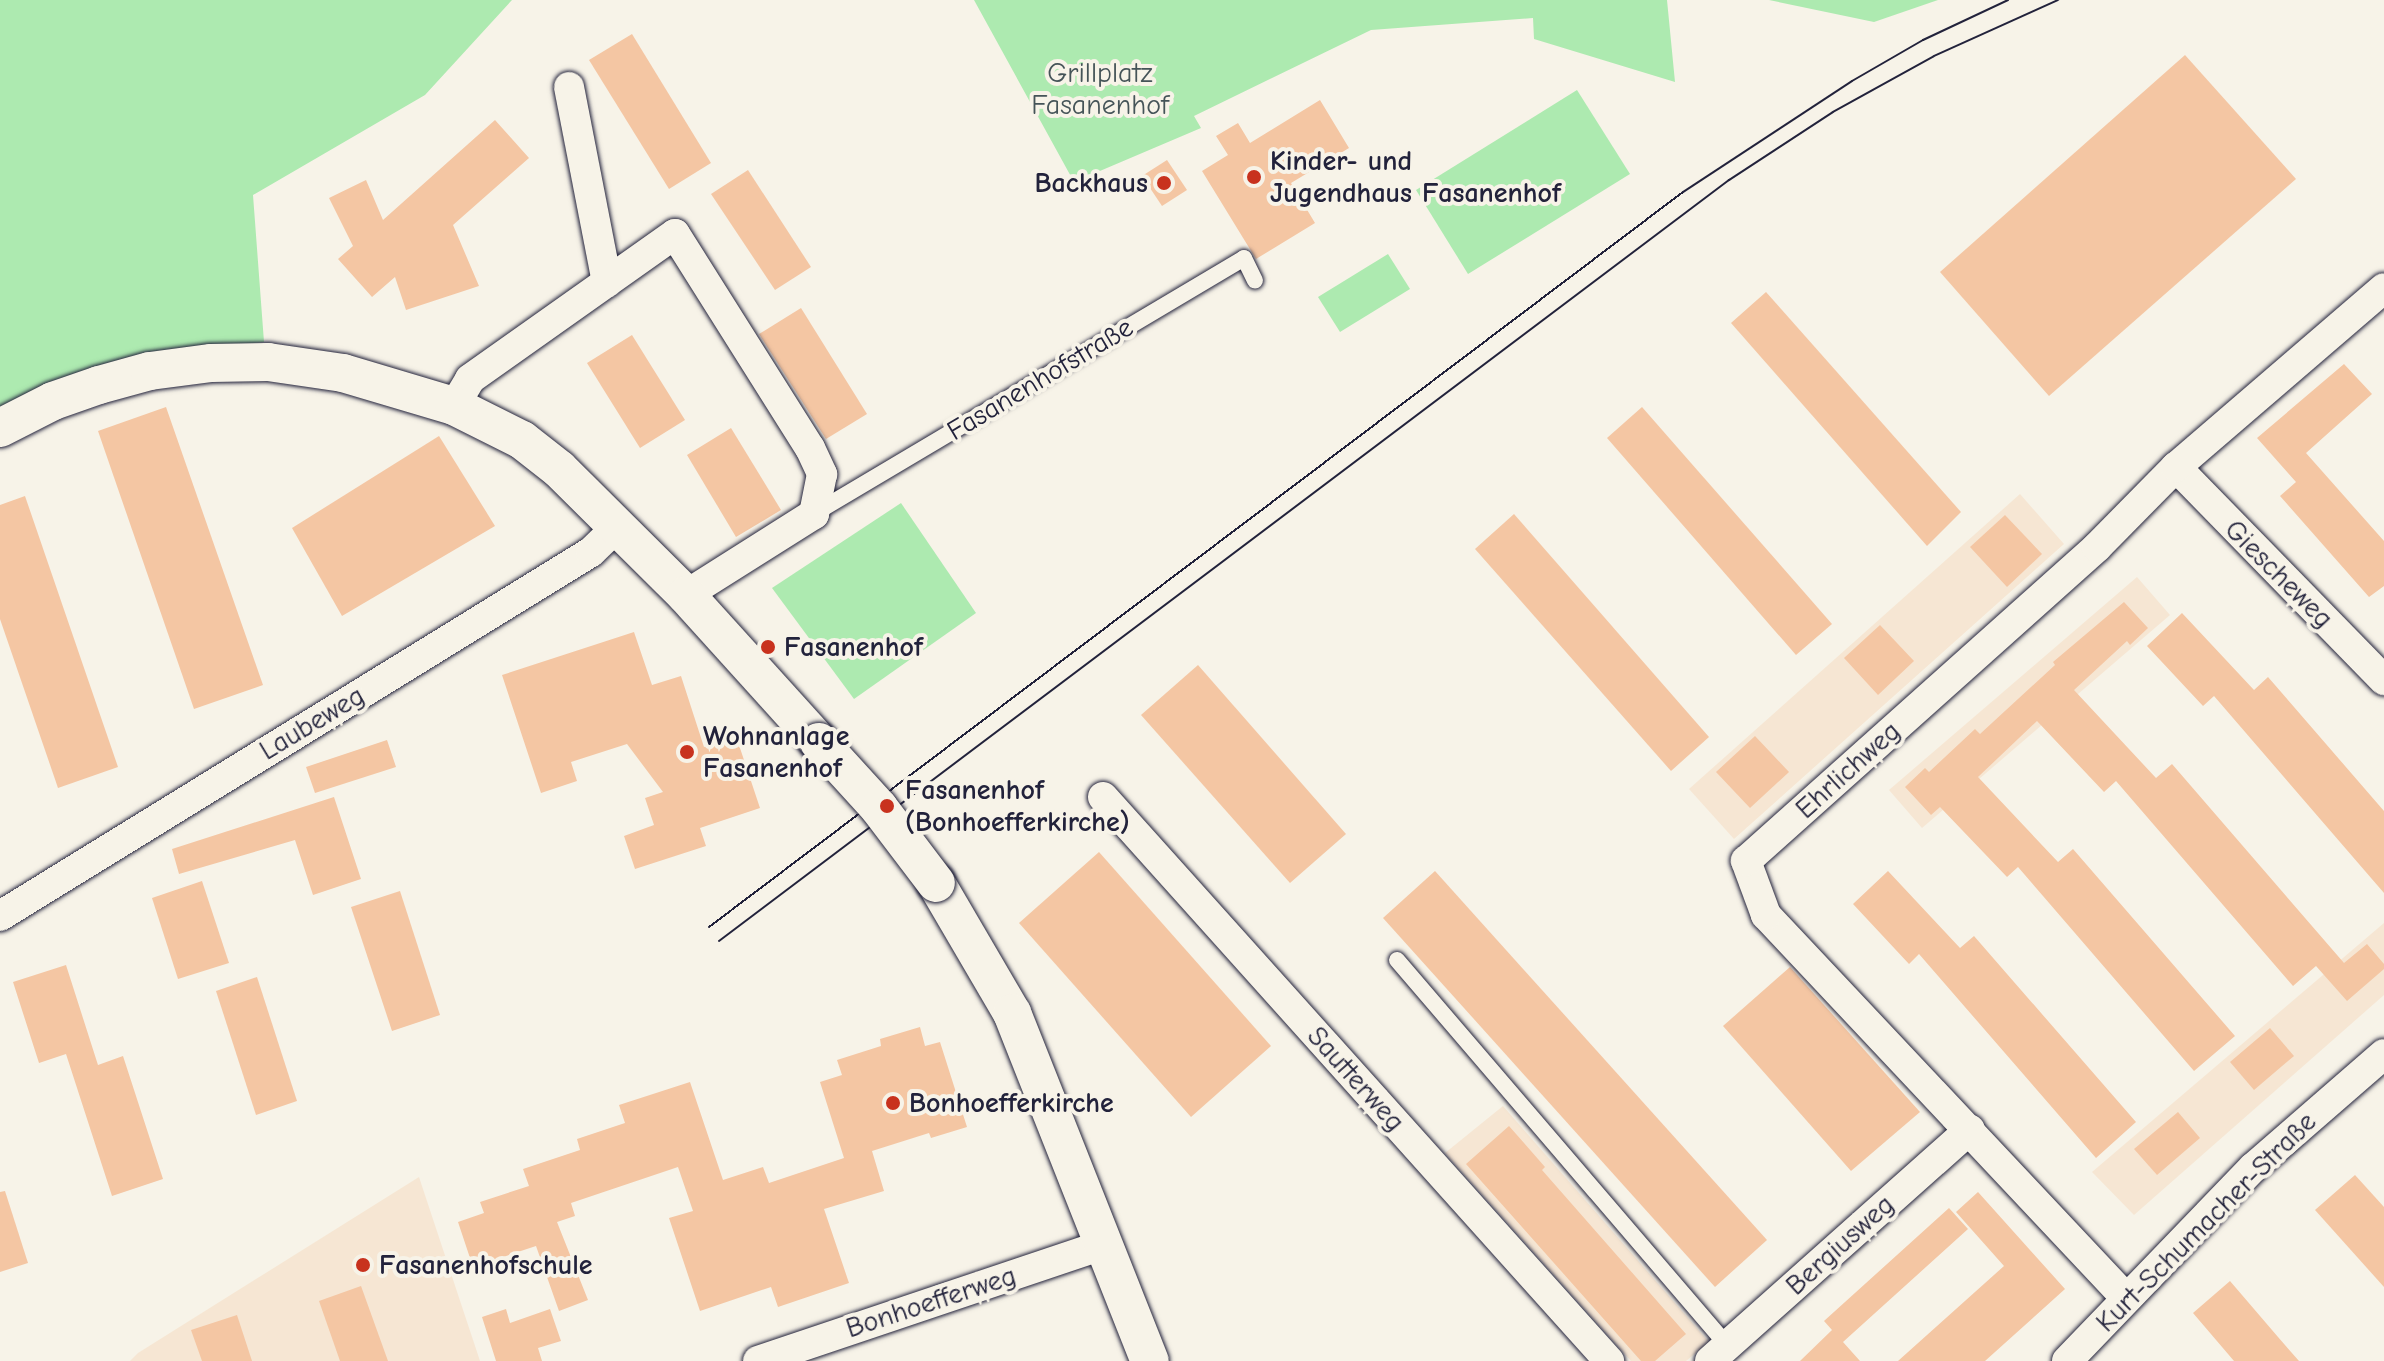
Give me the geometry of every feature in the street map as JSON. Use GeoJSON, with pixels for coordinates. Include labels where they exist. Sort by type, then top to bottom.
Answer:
{"type":"FeatureCollection","features":[{"type":"Feature","properties":{"kind":"street"},"geometry":{"type":"LineString","coordinates":[[569,87],[607,282]]}},
{"type":"Feature","properties":{"kind":"street"},"geometry":{"type":"LineString","coordinates":[[454,406],[470,379],[675,234],[810,448],[822,474],[814,514]]}},
{"type":"Feature","properties":{"kind":"street","name":"Ehrlichweg"},"geometry":{"type":"LineString","coordinates":[[2126,1298],[1766,915],[1746,861],[2097,547],[2176,467],[2384,288]]}},
{"type":"Feature","properties":{"kind":"street"},"geometry":{"type":"LineString","coordinates":[[0,428],[53,401],[150,371],[211,363],[268,362],[343,373],[454,406],[522,440],[619,525],[686,595],[879,808],[936,883],[1012,1013],[1150,1361]]}},
{"type":"Feature","properties":{"kind":"street","name":"Giescheweg"},"geometry":{"type":"LineString","coordinates":[[2176,467],[2384,680]]}},
{"type":"Feature","properties":{"kind":"street","name":"Fasanenhofstraße"},"geometry":{"type":"LineString","coordinates":[[686,595],[814,514]]}},
{"type":"Feature","properties":{"kind":"street","name":"Laubeweg"},"geometry":{"type":"LineString","coordinates":[[0,916],[591,552],[619,525]]}},
{"type":"Feature","properties":{"kind":"street","name":"Sautterweg"},"geometry":{"type":"LineString","coordinates":[[1103,797],[1609,1361]]}},
{"type":"Feature","properties":{"kind":"street","name":"Kurt-Schumacher-Straße"},"geometry":{"type":"LineString","coordinates":[[2067,1361],[2254,1167],[2384,1054]]}},
{"type":"Feature","properties":{"kind":"street","name":"Bergiusweg"},"geometry":{"type":"LineString","coordinates":[[1718,1353],[1970,1129]]}},
{"type":"Feature","properties":{"kind":"street","name":"Bonhoefferweg"},"geometry":{"type":"LineString","coordinates":[[758,1361],[1103,1245]]}},
{"type":"Feature","properties":{"kind":"lane","name":"Fasanenhofstraße"},"geometry":{"type":"LineString","coordinates":[[814,514],[1244,258],[1255,281]]}},
{"type":"Feature","properties":{"kind":"lane"},"geometry":{"type":"LineString","coordinates":[[1397,960],[1718,1353]]}},
{"type":"Feature","properties":{"kind":"shaded area"},"geometry":{"type":"Polygon","coordinates":[[[2020,494],[2064,544],[1734,839],[1689,789],[2020,494]]]}},
{"type":"Feature","properties":{"kind":"shaded area"},"geometry":{"type":"Polygon","coordinates":[[[2137,577],[2170,615],[1922,828],[1889,790],[2137,577]]]}},
{"type":"Feature","properties":{"kind":"shaded area"},"geometry":{"type":"Polygon","coordinates":[[[2384,923],[2384,995],[2134,1215],[2092,1172],[2384,923]]]}},
{"type":"Feature","properties":{"kind":"shaded area"},"geometry":{"type":"Polygon","coordinates":[[[1503,1106],[1709,1342],[1686,1361],[1631,1361],[1445,1153],[1503,1106]]]}},
{"type":"Feature","properties":{"kind":"shaded area","name":"Fasanenhofschule"},"geometry":{"type":"Polygon","coordinates":[[[419,1177],[480,1361],[130,1361],[138,1353],[419,1177]]]}},
{"type":"Feature","properties":{"kind":"green space"},"geometry":{"type":"Polygon","coordinates":[[[0,0],[512,0],[425,95],[253,195],[264,342],[165,352],[0,413],[0,0]]]}},
{"type":"Feature","properties":{"kind":"green space","name":"Grillplatz Fasanenhof"},"geometry":{"type":"Polygon","coordinates":[[[974,0],[1667,0],[1675,82],[1534,39],[1533,18],[1371,30],[1194,116],[1201,128],[1074,182],[974,0]]]}},
{"type":"Feature","properties":{"kind":"green space"},"geometry":{"type":"Polygon","coordinates":[[[1769,0],[1938,0],[1874,22],[1769,0]]]}},
{"type":"Feature","properties":{"kind":"green space"},"geometry":{"type":"Polygon","coordinates":[[[1577,90],[1630,174],[1468,274],[1416,190],[1577,90]]]}},
{"type":"Feature","properties":{"kind":"green space"},"geometry":{"type":"Polygon","coordinates":[[[1388,254],[1410,289],[1340,332],[1318,297],[1388,254]]]}},
{"type":"Feature","properties":{"kind":"green space"},"geometry":{"type":"Polygon","coordinates":[[[901,503],[976,613],[854,699],[772,588],[901,503]]]}},
{"type":"Feature","properties":{"kind":"building"},"geometry":{"type":"Polygon","coordinates":[[[632,34],[711,163],[669,189],[589,60],[632,34]]]}},
{"type":"Feature","properties":{"kind":"building"},"geometry":{"type":"Polygon","coordinates":[[[2185,55],[2296,179],[2049,396],[1940,272],[2185,55]]]}},
{"type":"Feature","properties":{"kind":"building","name":"Kinder- und Jugendhaus Fasanenhof"},"geometry":{"type":"Polygon","coordinates":[[[1320,100],[1349,148],[1291,183],[1315,223],[1256,259],[1202,171],[1228,155],[1216,136],[1238,123],[1250,143],[1320,100]]]}},
{"type":"Feature","properties":{"kind":"building"},"geometry":{"type":"Polygon","coordinates":[[[495,120],[529,158],[453,225],[479,286],[406,310],[395,277],[372,297],[338,259],[353,246],[329,198],[366,180],[383,220],[495,120]]]}},
{"type":"Feature","properties":{"kind":"building","name":"Backhaus"},"geometry":{"type":"Polygon","coordinates":[[[1167,160],[1187,190],[1162,206],[1142,176],[1167,160]]]}},
{"type":"Feature","properties":{"kind":"building"},"geometry":{"type":"Polygon","coordinates":[[[748,170],[811,267],[775,290],[711,194],[748,170]]]}},
{"type":"Feature","properties":{"kind":"building"},"geometry":{"type":"Polygon","coordinates":[[[1766,292],[1961,512],[1927,546],[1731,323],[1766,292]]]}},
{"type":"Feature","properties":{"kind":"building"},"geometry":{"type":"Polygon","coordinates":[[[801,308],[867,414],[826,439],[759,334],[801,308]]]}},
{"type":"Feature","properties":{"kind":"building"},"geometry":{"type":"Polygon","coordinates":[[[632,335],[685,420],[640,448],[587,363],[632,335]]]}},
{"type":"Feature","properties":{"kind":"building"},"geometry":{"type":"Polygon","coordinates":[[[2344,364],[2372,394],[2306,453],[2384,541],[2384,586],[2369,597],[2280,496],[2296,482],[2257,438],[2344,364]]]}},
{"type":"Feature","properties":{"kind":"building"},"geometry":{"type":"Polygon","coordinates":[[[166,407],[263,685],[194,709],[98,431],[166,407]]]}},
{"type":"Feature","properties":{"kind":"building"},"geometry":{"type":"Polygon","coordinates":[[[1642,407],[1832,624],[1796,655],[1607,438],[1642,407]]]}},
{"type":"Feature","properties":{"kind":"building"},"geometry":{"type":"Polygon","coordinates":[[[731,428],[781,510],[736,537],[687,455],[731,428]]]}},
{"type":"Feature","properties":{"kind":"building"},"geometry":{"type":"Polygon","coordinates":[[[439,436],[495,526],[342,616],[292,528],[439,436]]]}},
{"type":"Feature","properties":{"kind":"building"},"geometry":{"type":"Polygon","coordinates":[[[25,496],[118,767],[58,788],[0,619],[0,505],[25,496]]]}},
{"type":"Feature","properties":{"kind":"building"},"geometry":{"type":"Polygon","coordinates":[[[1514,514],[1709,737],[1671,771],[1475,549],[1514,514]]]}},
{"type":"Feature","properties":{"kind":"building"},"geometry":{"type":"Polygon","coordinates":[[[2005,515],[2042,554],[2007,587],[1970,547],[2005,515]]]}},
{"type":"Feature","properties":{"kind":"building"},"geometry":{"type":"Polygon","coordinates":[[[2124,602],[2148,628],[2130,645],[2127,641],[2074,690],[2156,778],[2172,764],[2344,963],[2367,944],[2384,964],[2384,969],[2347,1001],[2316,966],[2293,986],[2116,781],[2104,792],[2037,721],[1978,777],[2058,862],[2073,849],[2235,1036],[2194,1071],[2018,867],[2007,877],[1940,807],[1931,815],[1905,787],[1925,768],[1929,772],[1975,729],[1980,734],[2055,665],[2053,662],[2124,602]]]}},
{"type":"Feature","properties":{"kind":"building"},"geometry":{"type":"Polygon","coordinates":[[[2182,613],[2254,690],[2268,677],[2384,811],[2384,893],[2214,696],[2203,706],[2147,646],[2182,613]]]}},
{"type":"Feature","properties":{"kind":"building"},"geometry":{"type":"Polygon","coordinates":[[[1880,625],[1914,661],[1878,695],[1844,658],[1880,625]]]}},
{"type":"Feature","properties":{"kind":"building","name":"Wohnanlage Fasanenhof"},"geometry":{"type":"Polygon","coordinates":[[[634,632],[652,685],[681,676],[704,747],[736,736],[760,808],[700,828],[706,846],[635,869],[624,836],[654,825],[645,798],[663,792],[627,744],[571,762],[577,781],[541,793],[502,675],[634,632]]]}},
{"type":"Feature","properties":{"kind":"building"},"geometry":{"type":"Polygon","coordinates":[[[1198,665],[1346,834],[1290,883],[1141,715],[1198,665]]]}},
{"type":"Feature","properties":{"kind":"building"},"geometry":{"type":"Polygon","coordinates":[[[1755,736],[1789,772],[1750,808],[1716,772],[1755,736]]]}},
{"type":"Feature","properties":{"kind":"building"},"geometry":{"type":"Polygon","coordinates":[[[387,740],[396,767],[315,793],[306,767],[387,740]]]}},
{"type":"Feature","properties":{"kind":"building"},"geometry":{"type":"Polygon","coordinates":[[[334,797],[361,879],[313,895],[295,840],[179,874],[172,849],[334,797]]]}},
{"type":"Feature","properties":{"kind":"building"},"geometry":{"type":"Polygon","coordinates":[[[1099,852],[1271,1046],[1191,1117],[1019,923],[1099,852]]]}},
{"type":"Feature","properties":{"kind":"building"},"geometry":{"type":"Polygon","coordinates":[[[1435,871],[1767,1240],[1715,1287],[1383,918],[1435,871]]]}},
{"type":"Feature","properties":{"kind":"building"},"geometry":{"type":"Polygon","coordinates":[[[1888,871],[1960,948],[1974,936],[2136,1122],[2096,1158],[1919,954],[1909,964],[1853,904],[1888,871]]]}},
{"type":"Feature","properties":{"kind":"building"},"geometry":{"type":"Polygon","coordinates":[[[202,881],[229,963],[178,979],[152,898],[202,881]]]}},
{"type":"Feature","properties":{"kind":"building"},"geometry":{"type":"Polygon","coordinates":[[[400,891],[440,1015],[392,1031],[351,907],[400,891]]]}},
{"type":"Feature","properties":{"kind":"building"},"geometry":{"type":"Polygon","coordinates":[[[66,965],[98,1065],[123,1056],[163,1179],[112,1196],[66,1054],[39,1063],[13,982],[66,965]]]}},
{"type":"Feature","properties":{"kind":"building"},"geometry":{"type":"Polygon","coordinates":[[[1790,967],[1920,1112],[1851,1171],[1723,1026],[1790,967]]]}},
{"type":"Feature","properties":{"kind":"building"},"geometry":{"type":"Polygon","coordinates":[[[257,977],[297,1101],[256,1115],[216,991],[257,977]]]}},
{"type":"Feature","properties":{"kind":"building"},"geometry":{"type":"Polygon","coordinates":[[[920,1027],[925,1046],[940,1042],[967,1127],[931,1138],[929,1133],[872,1151],[884,1191],[824,1209],[849,1283],[778,1307],[771,1287],[700,1311],[669,1218],[693,1211],[678,1167],[571,1203],[575,1216],[557,1222],[588,1300],[559,1311],[536,1246],[473,1267],[458,1222],[484,1213],[480,1202],[529,1186],[523,1169],[580,1150],[577,1139],[625,1123],[619,1105],[690,1082],[723,1180],[763,1167],[769,1183],[844,1158],[820,1082],[842,1075],[837,1060],[881,1046],[880,1039],[920,1027]]]}},
{"type":"Feature","properties":{"kind":"building"},"geometry":{"type":"Polygon","coordinates":[[[2270,1028],[2294,1056],[2254,1090],[2230,1062],[2270,1028]]]}},
{"type":"Feature","properties":{"kind":"building"},"geometry":{"type":"Polygon","coordinates":[[[2178,1112],[2200,1138],[2157,1175],[2134,1149],[2178,1112]]]}},
{"type":"Feature","properties":{"kind":"building"},"geometry":{"type":"Polygon","coordinates":[[[1509,1126],[1545,1167],[1542,1170],[1686,1334],[1655,1361],[1641,1361],[1466,1164],[1509,1126]]]}},
{"type":"Feature","properties":{"kind":"building"},"geometry":{"type":"Polygon","coordinates":[[[2355,1175],[2384,1207],[2384,1287],[2315,1210],[2355,1175]]]}},
{"type":"Feature","properties":{"kind":"building"},"geometry":{"type":"Polygon","coordinates":[[[5,1191],[28,1263],[0,1272],[0,1192],[5,1191]]]}},
{"type":"Feature","properties":{"kind":"building"},"geometry":{"type":"Polygon","coordinates":[[[1978,1192],[2065,1289],[1985,1361],[1898,1361],[2004,1266],[1956,1212],[1978,1192]]]}},
{"type":"Feature","properties":{"kind":"building"},"geometry":{"type":"Polygon","coordinates":[[[1949,1208],[1968,1229],[1843,1342],[1860,1361],[1800,1361],[1832,1330],[1824,1321],[1949,1208]]]}},
{"type":"Feature","properties":{"kind":"building"},"geometry":{"type":"Polygon","coordinates":[[[2230,1281],[2299,1361],[2234,1361],[2193,1313],[2230,1281]]]}},
{"type":"Feature","properties":{"kind":"building"},"geometry":{"type":"Polygon","coordinates":[[[361,1286],[388,1361],[340,1361],[319,1301],[361,1286]]]}},
{"type":"Feature","properties":{"kind":"building"},"geometry":{"type":"Polygon","coordinates":[[[506,1309],[510,1323],[550,1309],[561,1341],[538,1348],[542,1361],[496,1361],[482,1317],[506,1309]]]}},
{"type":"Feature","properties":{"kind":"building"},"geometry":{"type":"Polygon","coordinates":[[[237,1315],[252,1361],[202,1361],[191,1330],[237,1315]]]}},
{"type":"Feature","properties":{"kind":"tram line"},"geometry":{"type":"LineString","coordinates":[[709,927],[1683,192],[1852,81],[1923,40],[2008,0]]}},
{"type":"Feature","properties":{"kind":"tram line"},"geometry":{"type":"LineString","coordinates":[[719,941],[1729,180],[1833,112],[1934,56],[2058,0]]}},
{"type":"Feature","properties":{"kind":"place","name":"Kinder- und Jugendhaus Fasanenhof"},"geometry":{"type":"Point","coordinates":[1254,177]}},
{"type":"Feature","properties":{"kind":"place","name":"Backhaus"},"geometry":{"type":"Point","coordinates":[1164,183]}},
{"type":"Feature","properties":{"kind":"place","name":"Fasanenhof"},"geometry":{"type":"Point","coordinates":[768,647]}},
{"type":"Feature","properties":{"kind":"place","name":"Wohnanlage Fasanenhof"},"geometry":{"type":"Point","coordinates":[687,752]}},
{"type":"Feature","properties":{"kind":"place","name":"Fasanenhof (Bonhoefferkirche)"},"geometry":{"type":"Point","coordinates":[887,806]}},
{"type":"Feature","properties":{"kind":"place","name":"Bonhoefferkirche"},"geometry":{"type":"Point","coordinates":[893,1103]}},
{"type":"Feature","properties":{"kind":"place","name":"Fasanenhofschule"},"geometry":{"type":"Point","coordinates":[363,1265]}}]}
